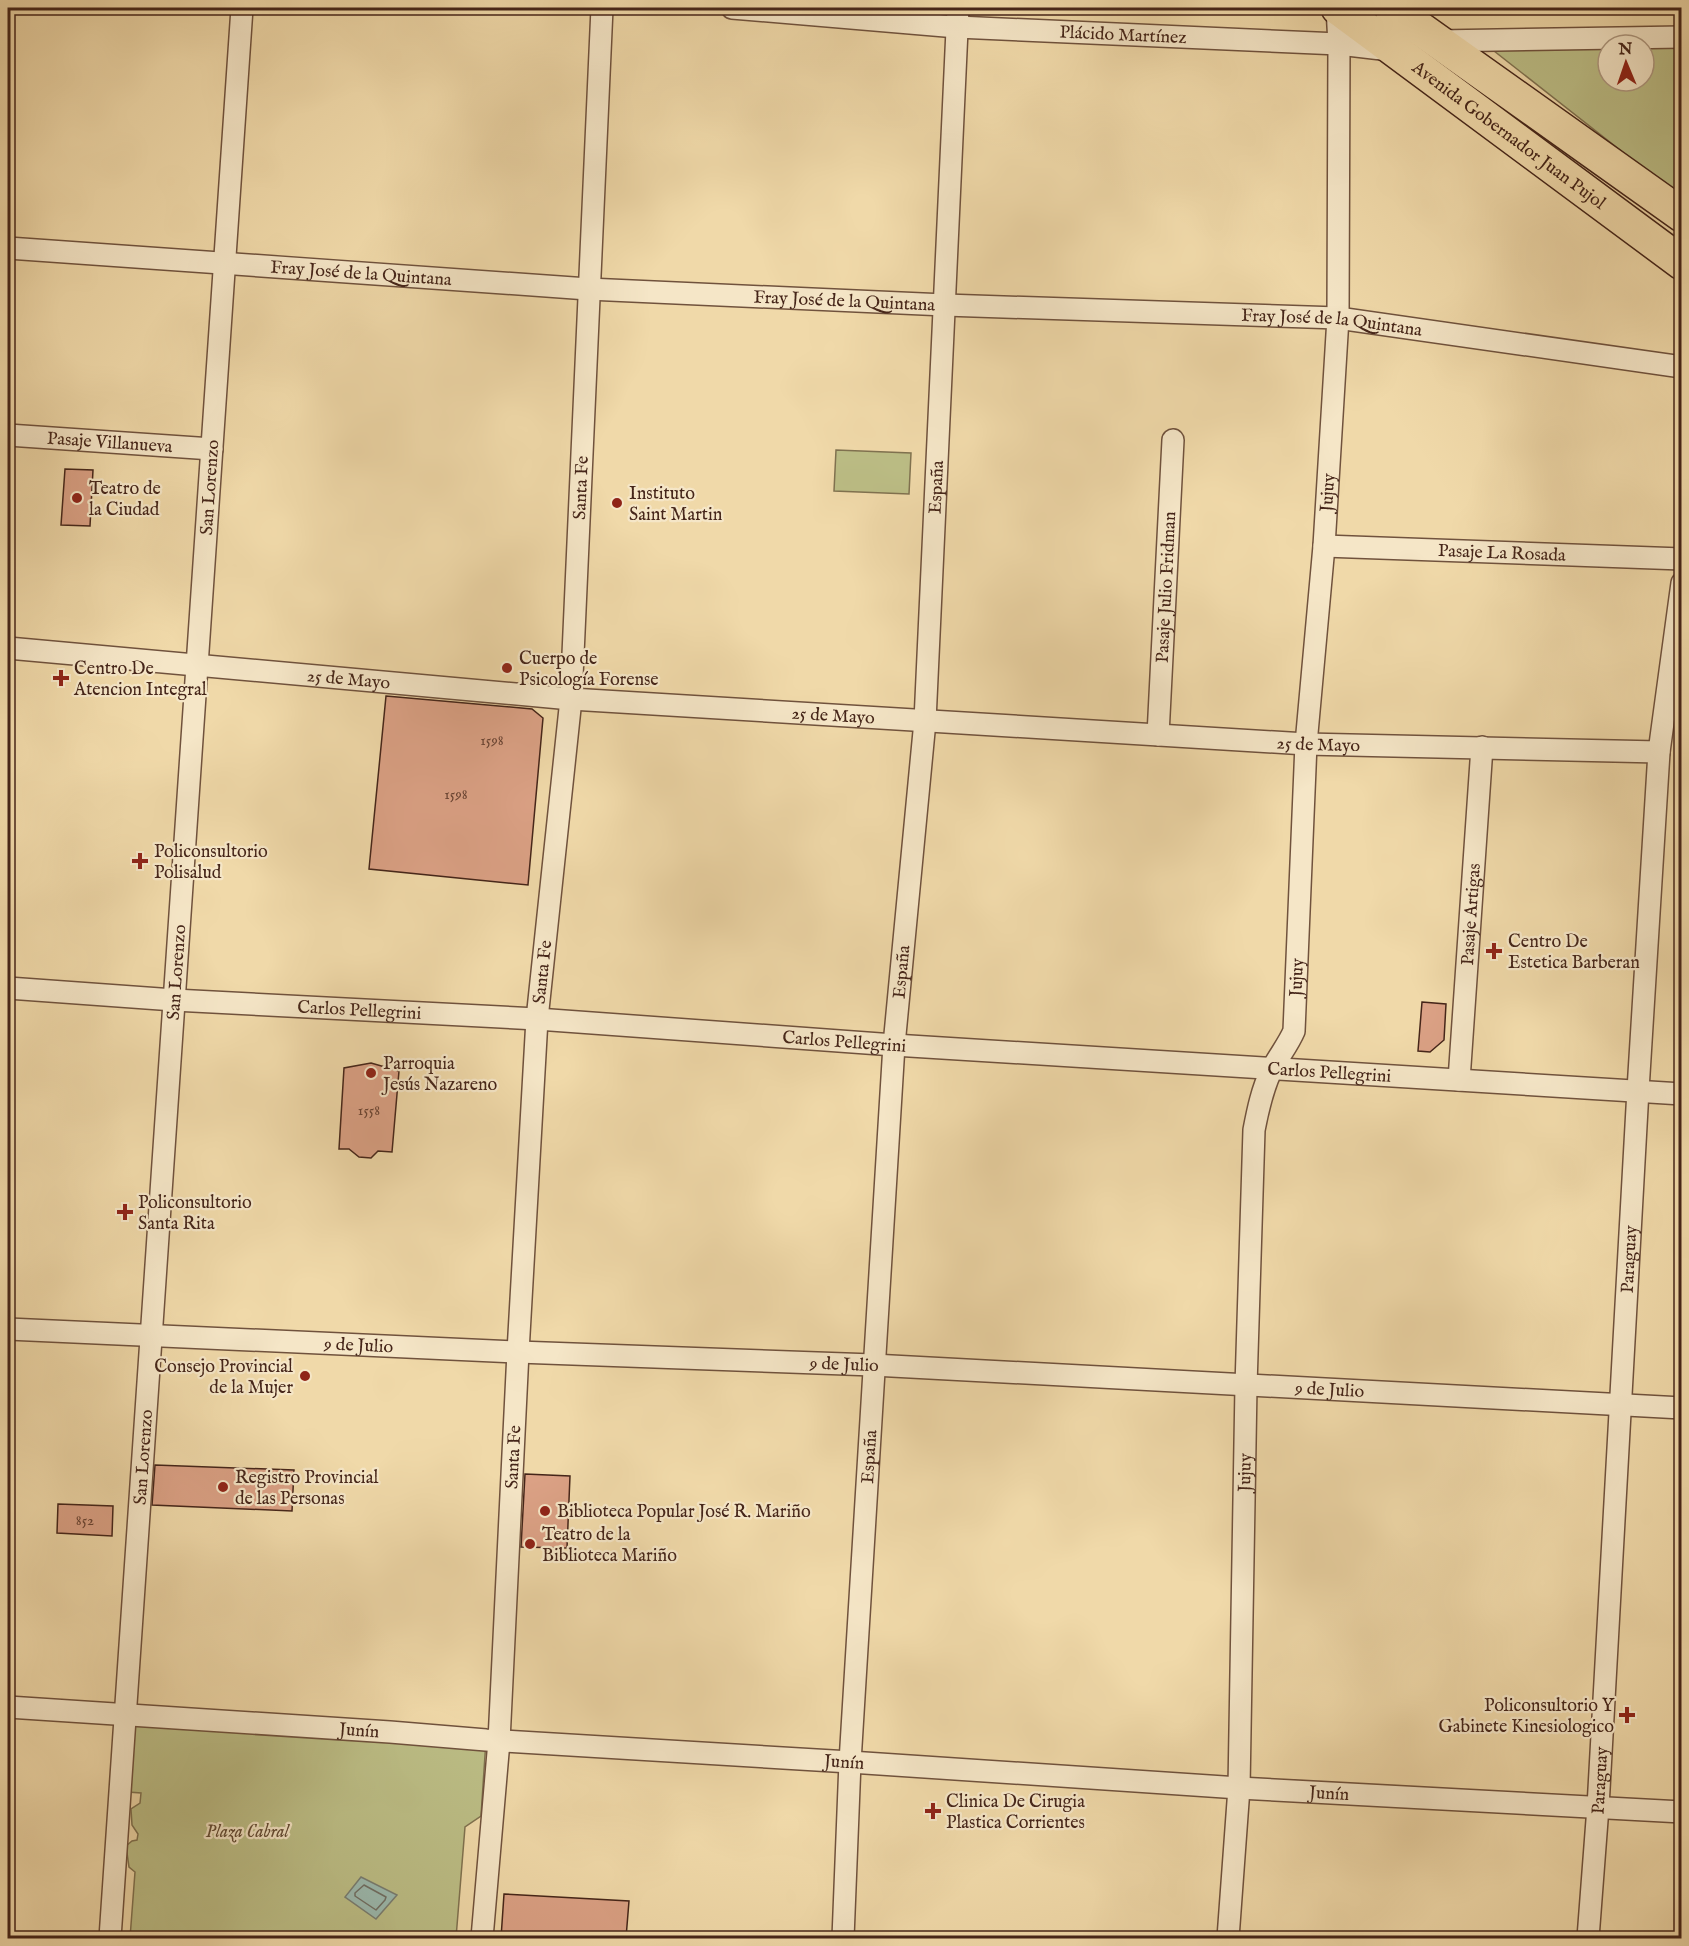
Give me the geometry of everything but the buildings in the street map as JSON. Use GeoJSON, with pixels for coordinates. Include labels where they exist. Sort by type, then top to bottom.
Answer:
{"type":"FeatureCollection","features":[{"type":"Feature","properties":{"kind":"main road","name":"Avenida Gobernador Juan Pujol"},"geometry":{"type":"LineString","coordinates":[[1337,8],[1682,262]]}},
{"type":"Feature","properties":{"kind":"main road","name":"Avenida Gobernador Juan Pujol"},"geometry":{"type":"LineString","coordinates":[[1391,8],[1682,214]]}},
{"type":"Feature","properties":{"kind":"street","name":"San Lorenzo"},"geometry":{"type":"LineString","coordinates":[[110,1938],[242,8]]}},
{"type":"Feature","properties":{"kind":"street","name":"Santa Fe"},"geometry":{"type":"LineString","coordinates":[[482,1938],[499,1741],[537,1019],[571,699],[602,8]]}},
{"type":"Feature","properties":{"kind":"street","name":"Plácido Martínez"},"geometry":{"type":"LineString","coordinates":[[732,8],[958,17],[1339,44],[1394,51],[1439,41],[1682,37]]}},
{"type":"Feature","properties":{"kind":"street","name":"Jujuy"},"geometry":{"type":"LineString","coordinates":[[1227,1938],[1239,1788],[1246,1386],[1254,1130],[1262,1093],[1272,1068],[1287,1047],[1294,1030],[1306,744],[1324,546],[1338,318],[1339,44],[1337,8]]}},
{"type":"Feature","properties":{"kind":"street","name":"España"},"geometry":{"type":"LineString","coordinates":[[843,1938],[850,1762],[894,1045],[925,721],[958,17]]}},
{"type":"Feature","properties":{"kind":"street","name":"Fray José de la Quintana"},"geometry":{"type":"LineString","coordinates":[[8,248],[588,289],[1338,318],[1682,367]]}},
{"type":"Feature","properties":{"kind":"street","name":"Pasaje Villanueva"},"geometry":{"type":"LineString","coordinates":[[8,435],[212,449]]}},
{"type":"Feature","properties":{"kind":"street","name":"Pasaje Julio Fridman"},"geometry":{"type":"LineString","coordinates":[[1158,735],[1173,440]]}},
{"type":"Feature","properties":{"kind":"street","name":"Pasaje La Rosada"},"geometry":{"type":"LineString","coordinates":[[1324,546],[1682,559]]}},
{"type":"Feature","properties":{"kind":"street","name":"Paraguay"},"geometry":{"type":"LineString","coordinates":[[1588,1938],[1598,1807],[1659,752],[1674,709],[1682,583]]}},
{"type":"Feature","properties":{"kind":"street","name":"25 de Mayo"},"geometry":{"type":"LineString","coordinates":[[8,648],[571,699],[1306,744],[1659,752]]}},
{"type":"Feature","properties":{"kind":"street","name":"Pasaje Artigas"},"geometry":{"type":"LineString","coordinates":[[1459,1080],[1482,747]]}},
{"type":"Feature","properties":{"kind":"street","name":"Carlos Pellegrini"},"geometry":{"type":"LineString","coordinates":[[8,988],[174,1000],[537,1019],[894,1045],[1682,1094]]}},
{"type":"Feature","properties":{"kind":"street","name":"9 de Julio"},"geometry":{"type":"LineString","coordinates":[[8,1329],[518,1353],[873,1365],[1682,1408]]}},
{"type":"Feature","properties":{"kind":"street","name":"Junín"},"geometry":{"type":"LineString","coordinates":[[8,1707],[1239,1788],[1682,1812]]}},
{"type":"Feature","properties":{"kind":"green space"},"geometry":{"type":"Polygon","coordinates":[[[1656,45],[1681,45],[1681,198],[1489,47],[1596,46],[1596,93],[1656,93],[1656,45]]]}},
{"type":"Feature","properties":{"kind":"green space"},"geometry":{"type":"Polygon","coordinates":[[[836,450],[911,453],[909,494],[834,491],[836,450]]]}},
{"type":"Feature","properties":{"kind":"green space","name":"Plaza Cabral"},"geometry":{"type":"Polygon","coordinates":[[[133,1715],[486,1740],[481,1816],[465,1827],[456,1938],[130,1938],[135,1872],[129,1867],[126,1846],[137,1840],[138,1834],[132,1825],[131,1809],[140,1803],[141,1793],[128,1792],[133,1715]]]}},
{"type":"Feature","properties":{"kind":"water"},"geometry":{"type":"Polygon","coordinates":[[[361,1877],[397,1895],[376,1919],[345,1897],[361,1877]]]}},
{"type":"Feature","properties":{"kind":"place","name":"Teatro de la Ciudad"},"geometry":{"type":"Point","coordinates":[77,498]}},
{"type":"Feature","properties":{"kind":"place","name":"Instituto Saint Martin"},"geometry":{"type":"Point","coordinates":[617,503]}},
{"type":"Feature","properties":{"kind":"place","name":"Cuerpo de Psicología Forense"},"geometry":{"type":"Point","coordinates":[507,668]}},
{"type":"Feature","properties":{"kind":"place","name":"Centro De Atencion Integral"},"geometry":{"type":"Point","coordinates":[61,678]}},
{"type":"Feature","properties":{"kind":"place","name":"Policonsultorio Polisalud"},"geometry":{"type":"Point","coordinates":[140,861]}},
{"type":"Feature","properties":{"kind":"place","name":"Centro De Estetica Barberan"},"geometry":{"type":"Point","coordinates":[1494,951]}},
{"type":"Feature","properties":{"kind":"place","name":"Parroquia Jesús Nazareno"},"geometry":{"type":"Point","coordinates":[371,1073]}},
{"type":"Feature","properties":{"kind":"place","name":"Policonsultorio Santa Rita"},"geometry":{"type":"Point","coordinates":[125,1212]}},
{"type":"Feature","properties":{"kind":"place","name":"Consejo Provincial de la Mujer"},"geometry":{"type":"Point","coordinates":[305,1376]}},
{"type":"Feature","properties":{"kind":"place","name":"Registro Provincial de las Personas"},"geometry":{"type":"Point","coordinates":[223,1487]}},
{"type":"Feature","properties":{"kind":"place","name":"Biblioteca Popular José R. Mariño"},"geometry":{"type":"Point","coordinates":[545,1511]}},
{"type":"Feature","properties":{"kind":"place","name":"Teatro de la Biblioteca Mariño"},"geometry":{"type":"Point","coordinates":[530,1544]}},
{"type":"Feature","properties":{"kind":"place","name":"Policonsultorio Y Gabinete Kinesiologico"},"geometry":{"type":"Point","coordinates":[1627,1715]}},
{"type":"Feature","properties":{"kind":"place","name":"Clinica De Cirugia Plastica Corrientes"},"geometry":{"type":"Point","coordinates":[933,1811]}}]}
